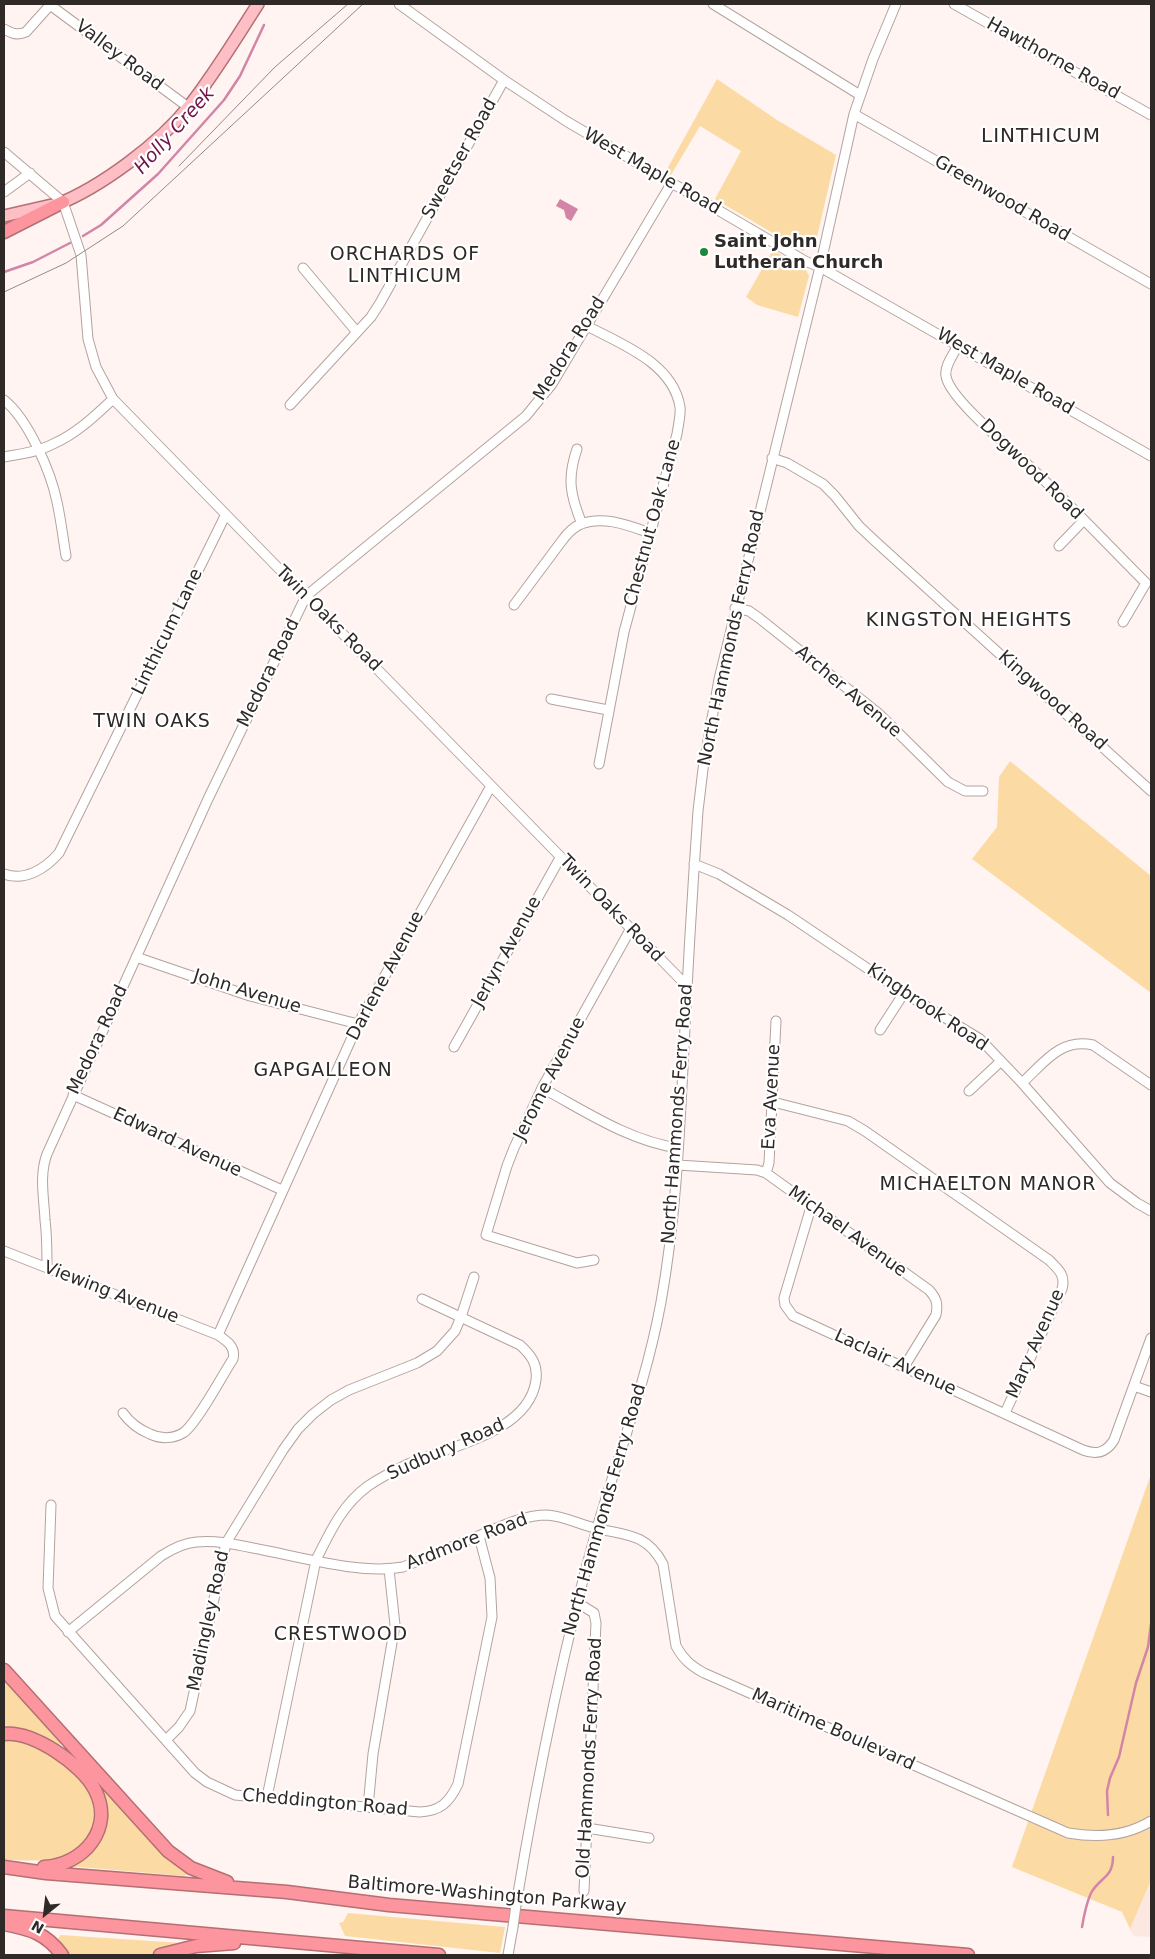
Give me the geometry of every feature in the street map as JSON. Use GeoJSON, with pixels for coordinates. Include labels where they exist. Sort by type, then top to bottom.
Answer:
{"type":"FeatureCollection","features":[{"type":"Feature","properties":{"kind":"highway"},"geometry":{"type":"LineString","coordinates":[[4,232],[63,202]]}},
{"type":"Feature","properties":{"kind":"highway"},"geometry":{"type":"LineString","coordinates":[[4,1670],[168,1851],[178,1859],[206,1875],[233,1884],[286,1892]]}},
{"type":"Feature","properties":{"kind":"highway"},"geometry":{"type":"LineString","coordinates":[[4,1734],[19,1734],[31,1738],[62,1756],[86,1778],[95,1790],[100,1805],[101,1820],[98,1832],[92,1843],[76,1859],[53,1866],[20,1868]]}},
{"type":"Feature","properties":{"kind":"highway","name":"Baltimore-Washington Parkway"},"geometry":{"type":"LineString","coordinates":[[4,1867],[46,1873],[286,1892],[389,1905],[968,1955]]}},
{"type":"Feature","properties":{"kind":"highway"},"geometry":{"type":"LineString","coordinates":[[4,1916],[439,1955]]}},
{"type":"Feature","properties":{"kind":"highway"},"geometry":{"type":"LineString","coordinates":[[4,1924],[29,1930],[46,1938],[62,1955]]}},
{"type":"Feature","properties":{"kind":"highway"},"geometry":{"type":"LineString","coordinates":[[160,1955],[196,1946],[267,1940]]}},
{"type":"Feature","properties":{"kind":"main road"},"geometry":{"type":"LineString","coordinates":[[4,226],[63,202],[114,172],[170,127],[205,84],[258,4]]}},
{"type":"Feature","properties":{"kind":"main road"},"geometry":{"type":"LineString","coordinates":[[4,216],[63,202]]}},
{"type":"Feature","properties":{"kind":"street","name":"Valley Road"},"geometry":{"type":"LineString","coordinates":[[50,4],[188,107]]}},
{"type":"Feature","properties":{"kind":"street"},"geometry":{"type":"LineString","coordinates":[[4,29],[20,34],[30,29],[50,4]]}},
{"type":"Feature","properties":{"kind":"street","name":"West Maple Road"},"geometry":{"type":"LineString","coordinates":[[399,4],[504,80],[566,121],[805,261],[820,267],[1151,456]]}},
{"type":"Feature","properties":{"kind":"street"},"geometry":{"type":"LineString","coordinates":[[713,4],[860,95]]}},
{"type":"Feature","properties":{"kind":"street","name":"North Hammonds Ferry Road"},"geometry":{"type":"LineString","coordinates":[[508,1954],[535,1789],[562,1667],[597,1529],[630,1423],[660,1305],[670,1248],[678,1165],[694,864],[703,769],[719,679],[820,267],[854,114],[896,4]]}},
{"type":"Feature","properties":{"kind":"street","name":"Hawthorne Road"},"geometry":{"type":"LineString","coordinates":[[954,4],[1151,115]]}},
{"type":"Feature","properties":{"kind":"street","name":"Sweetser Road"},"geometry":{"type":"LineString","coordinates":[[290,405],[356,331],[371,317],[504,80]]}},
{"type":"Feature","properties":{"kind":"street","name":"Greenwood Road"},"geometry":{"type":"LineString","coordinates":[[854,114],[1151,284]]}},
{"type":"Feature","properties":{"kind":"street"},"geometry":{"type":"LineString","coordinates":[[4,152],[63,202]]}},
{"type":"Feature","properties":{"kind":"street"},"geometry":{"type":"LineString","coordinates":[[4,192],[30,173]]}},
{"type":"Feature","properties":{"kind":"street","name":"Medora Road"},"geometry":{"type":"LineString","coordinates":[[47,1268],[47,1238],[42,1187],[44,1162],[208,799],[306,596],[526,416],[552,384],[671,184]]}},
{"type":"Feature","properties":{"kind":"street","name":"Twin Oaks Road"},"geometry":{"type":"LineString","coordinates":[[63,202],[81,255],[88,339],[96,367],[113,399],[630,930],[687,986]]}},
{"type":"Feature","properties":{"kind":"street"},"geometry":{"type":"LineString","coordinates":[[304,268],[356,331]]}},
{"type":"Feature","properties":{"kind":"street","name":"Chestnut Oak Lane"},"geometry":{"type":"LineString","coordinates":[[587,326],[632,350],[660,370],[676,394],[680,409],[677,434],[624,632],[599,764]]}},
{"type":"Feature","properties":{"kind":"street","name":"Dogwood Road"},"geometry":{"type":"LineString","coordinates":[[958,345],[946,369],[948,384],[967,408],[1084,520],[1146,583],[1123,622]]}},
{"type":"Feature","properties":{"kind":"street"},"geometry":{"type":"LineString","coordinates":[[4,457],[39,450],[54,444],[85,424],[113,399]]}},
{"type":"Feature","properties":{"kind":"street"},"geometry":{"type":"LineString","coordinates":[[4,400],[16,412],[39,450],[57,500],[66,556]]}},
{"type":"Feature","properties":{"kind":"street"},"geometry":{"type":"LineString","coordinates":[[577,449],[570,476],[574,505],[582,524]]}},
{"type":"Feature","properties":{"kind":"street","name":"Kingwood Road"},"geometry":{"type":"LineString","coordinates":[[772,458],[787,463],[823,484],[859,526],[876,542],[1151,791]]}},
{"type":"Feature","properties":{"kind":"street","name":"Linthicum Lane"},"geometry":{"type":"LineString","coordinates":[[4,874],[19,876],[41,870],[59,853],[226,516]]}},
{"type":"Feature","properties":{"kind":"street"},"geometry":{"type":"LineString","coordinates":[[1059,546],[1084,520]]}},
{"type":"Feature","properties":{"kind":"street"},"geometry":{"type":"LineString","coordinates":[[514,606],[561,542],[570,532],[582,524],[599,522],[625,524],[650,533]]}},
{"type":"Feature","properties":{"kind":"street","name":"Archer Avenue"},"geometry":{"type":"LineString","coordinates":[[735,608],[749,611],[759,618],[878,713],[948,782],[965,791],[983,791]]}},
{"type":"Feature","properties":{"kind":"street"},"geometry":{"type":"LineString","coordinates":[[550,699],[608,710]]}},
{"type":"Feature","properties":{"kind":"street","name":"Darlene Avenue"},"geometry":{"type":"LineString","coordinates":[[218,1335],[358,1024],[491,786]]}},
{"type":"Feature","properties":{"kind":"street","name":"Jerlyn Avenue"},"geometry":{"type":"LineString","coordinates":[[454,1047],[560,858]]}},
{"type":"Feature","properties":{"kind":"street","name":"Kingbrook Road"},"geometry":{"type":"LineString","coordinates":[[694,864],[719,874],[788,915],[904,992],[980,1039],[1022,1083],[1110,1183],[1151,1211]]}},
{"type":"Feature","properties":{"kind":"street","name":"Jerome Avenue"},"geometry":{"type":"LineString","coordinates":[[594,1260],[577,1262],[486,1235],[507,1166],[542,1088],[630,930]]}},
{"type":"Feature","properties":{"kind":"street","name":"John Avenue"},"geometry":{"type":"LineString","coordinates":[[136,957],[250,996],[358,1024]]}},
{"type":"Feature","properties":{"kind":"street"},"geometry":{"type":"LineString","coordinates":[[880,1030],[904,992]]}},
{"type":"Feature","properties":{"kind":"street","name":"Eva Avenue"},"geometry":{"type":"LineString","coordinates":[[766,1173],[769,1163],[776,1021]]}},
{"type":"Feature","properties":{"kind":"street"},"geometry":{"type":"LineString","coordinates":[[1022,1083],[1061,1048],[1084,1043],[1094,1046],[1151,1085]]}},
{"type":"Feature","properties":{"kind":"street"},"geometry":{"type":"LineString","coordinates":[[969,1091],[1000,1062]]}},
{"type":"Feature","properties":{"kind":"street"},"geometry":{"type":"LineString","coordinates":[[542,1088],[626,1133],[662,1146],[678,1148]]}},
{"type":"Feature","properties":{"kind":"street","name":"Edward Avenue"},"geometry":{"type":"LineString","coordinates":[[73,1095],[282,1190]]}},
{"type":"Feature","properties":{"kind":"street","name":"Mary Avenue"},"geometry":{"type":"LineString","coordinates":[[772,1102],[848,1121],[865,1131],[1049,1260],[1063,1275],[1064,1283],[1062,1289],[1005,1413]]}},
{"type":"Feature","properties":{"kind":"street","name":"Michael Avenue"},"geometry":{"type":"LineString","coordinates":[[678,1165],[757,1170],[766,1173],[929,1290],[936,1297],[938,1306],[936,1315],[904,1368]]}},
{"type":"Feature","properties":{"kind":"street","name":"Laclair Avenue"},"geometry":{"type":"LineString","coordinates":[[811,1207],[784,1298],[789,1312],[793,1316],[1092,1453],[1102,1452],[1109,1448],[1114,1440],[1134,1386]]}},
{"type":"Feature","properties":{"kind":"street","name":"Viewing Avenue"},"geometry":{"type":"LineString","coordinates":[[4,1251],[218,1335]]}},
{"type":"Feature","properties":{"kind":"street","name":"Madingley Road"},"geometry":{"type":"LineString","coordinates":[[166,1740],[186,1720],[190,1711],[226,1543],[283,1450],[298,1429],[313,1414],[349,1390],[428,1358],[448,1340],[461,1317],[474,1277]]}},
{"type":"Feature","properties":{"kind":"street","name":"Sudbury Road"},"geometry":{"type":"LineString","coordinates":[[267,1797],[316,1560],[332,1526],[347,1504],[368,1486],[408,1464],[501,1427],[524,1409],[535,1388],[536,1363],[530,1353],[520,1345],[422,1298]]}},
{"type":"Feature","properties":{"kind":"street"},"geometry":{"type":"LineString","coordinates":[[123,1413],[134,1426],[154,1436],[173,1437],[184,1432],[196,1418],[232,1359],[233,1350],[230,1344],[218,1335]]}},
{"type":"Feature","properties":{"kind":"street"},"geometry":{"type":"LineString","coordinates":[[1151,1338],[1134,1386],[1151,1392]]}},
{"type":"Feature","properties":{"kind":"street","name":"Cheddington Road"},"geometry":{"type":"LineString","coordinates":[[51,1505],[48,1588],[55,1616],[195,1773],[207,1782],[235,1795],[368,1807],[432,1811],[442,1807],[458,1784],[492,1617],[490,1578],[479,1536]]}},
{"type":"Feature","properties":{"kind":"street","name":"Ardmore Road"},"geometry":{"type":"LineString","coordinates":[[68,1632],[161,1556],[170,1550],[195,1542],[226,1543],[377,1570],[403,1567],[520,1518],[549,1515],[597,1529]]}},
{"type":"Feature","properties":{"kind":"street","name":"Maritime Boulevard"},"geometry":{"type":"LineString","coordinates":[[597,1529],[622,1532],[638,1538],[648,1544],[657,1554],[664,1572],[676,1646],[682,1657],[690,1665],[704,1673],[1068,1833],[1087,1836],[1108,1836],[1128,1832],[1151,1821]]}},
{"type":"Feature","properties":{"kind":"street"},"geometry":{"type":"LineString","coordinates":[[368,1807],[373,1754],[396,1625],[389,1569]]}},
{"type":"Feature","properties":{"kind":"street","name":"Old Hammonds Ferry Road"},"geometry":{"type":"LineString","coordinates":[[578,1603],[594,1613],[596,1623],[584,1891]]}},
{"type":"Feature","properties":{"kind":"street"},"geometry":{"type":"LineString","coordinates":[[587,1828],[650,1838]]}},
{"type":"Feature","properties":{"kind":"shaded area"},"geometry":{"type":"Polygon","coordinates":[[[717,79],[777,120],[836,155],[817,237],[803,251],[715,199],[741,151],[700,126],[671,175],[666,171],[717,79]]]}},
{"type":"Feature","properties":{"kind":"shaded area"},"geometry":{"type":"Polygon","coordinates":[[[560,199],[578,209],[571,221],[566,218],[564,210],[556,206],[560,199]]]}},
{"type":"Feature","properties":{"kind":"shaded area"},"geometry":{"type":"Polygon","coordinates":[[[773,250],[806,270],[809,276],[798,317],[757,305],[746,297],[773,250]]]}},
{"type":"Feature","properties":{"kind":"shaded area"},"geometry":{"type":"Polygon","coordinates":[[[1010,761],[1151,876],[1151,993],[972,859],[997,827],[999,777],[1010,761]]]}},
{"type":"Feature","properties":{"kind":"shaded area"},"geometry":{"type":"Polygon","coordinates":[[[1151,1474],[1151,1880],[1130,1929],[1122,1912],[1012,1867],[1151,1474]]]}},
{"type":"Feature","properties":{"kind":"shaded area"},"geometry":{"type":"Polygon","coordinates":[[[4,1677],[61,1742],[57,1748],[21,1730],[4,1727],[4,1677]]]}},
{"type":"Feature","properties":{"kind":"shaded area"},"geometry":{"type":"Polygon","coordinates":[[[4,1740],[19,1741],[38,1747],[68,1767],[84,1782],[96,1800],[96,1827],[83,1848],[61,1861],[4,1860],[4,1740]]]}},
{"type":"Feature","properties":{"kind":"shaded area"},"geometry":{"type":"Polygon","coordinates":[[[95,1776],[173,1861],[188,1874],[184,1876],[68,1866],[97,1842],[95,1776]]]}},
{"type":"Feature","properties":{"kind":"shaded area"},"geometry":{"type":"Polygon","coordinates":[[[1151,1880],[1151,1937],[1134,1936],[1130,1929],[1151,1880]]]}},
{"type":"Feature","properties":{"kind":"shaded area"},"geometry":{"type":"Polygon","coordinates":[[[348,1913],[505,1927],[500,1953],[345,1936],[339,1923],[343,1922],[348,1913]]]}},
{"type":"Feature","properties":{"kind":"shaded area"},"geometry":{"type":"Polygon","coordinates":[[[60,1935],[182,1943],[183,1945],[153,1955],[68,1955],[58,1939],[60,1935]]]}},
{"type":"Feature","properties":{"kind":"waterway","name":"Holly Creek"},"geometry":{"type":"LineString","coordinates":[[83,236],[101,225],[158,174],[224,100],[240,76],[264,25]]}},
{"type":"Feature","properties":{"kind":"waterway","name":"Holly Creek"},"geometry":{"type":"LineString","coordinates":[[4,272],[33,262],[70,243]]}},
{"type":"Feature","properties":{"kind":"waterway"},"geometry":{"type":"LineString","coordinates":[[1108,1815],[1107,1791],[1119,1757],[1136,1683],[1148,1647],[1151,1624]]}},
{"type":"Feature","properties":{"kind":"waterway"},"geometry":{"type":"LineString","coordinates":[[1082,1927],[1086,1905],[1091,1893],[1111,1869],[1113,1857]]}},
{"type":"Feature","properties":{"kind":"tram line"},"geometry":{"type":"LineString","coordinates":[[179,166],[275,67],[348,4]]}},
{"type":"Feature","properties":{"kind":"tram line"},"geometry":{"type":"LineString","coordinates":[[4,292],[66,263],[123,226],[363,4]]}},
{"type":"Feature","properties":{"kind":"place","name":"Saint John Lutheran Church"},"geometry":{"type":"Point","coordinates":[704,252]}},
{"type":"Feature","properties":{"kind":"district","name":"LINTHICUM"},"geometry":{"type":"Point","coordinates":[1041,137]}},
{"type":"Feature","properties":{"kind":"district","name":"ORCHARDS OF LINTHICUM"},"geometry":{"type":"Point","coordinates":[405,266]}},
{"type":"Feature","properties":{"kind":"district","name":"KINGSTON HEIGHTS"},"geometry":{"type":"Point","coordinates":[969,621]}},
{"type":"Feature","properties":{"kind":"district","name":"TWIN OAKS"},"geometry":{"type":"Point","coordinates":[152,722]}},
{"type":"Feature","properties":{"kind":"district","name":"GAPGALLEON"},"geometry":{"type":"Point","coordinates":[323,1071]}},
{"type":"Feature","properties":{"kind":"district","name":"MICHAELTON MANOR"},"geometry":{"type":"Point","coordinates":[988,1185]}},
{"type":"Feature","properties":{"kind":"district","name":"CRESTWOOD"},"geometry":{"type":"Point","coordinates":[341,1635]}}]}
